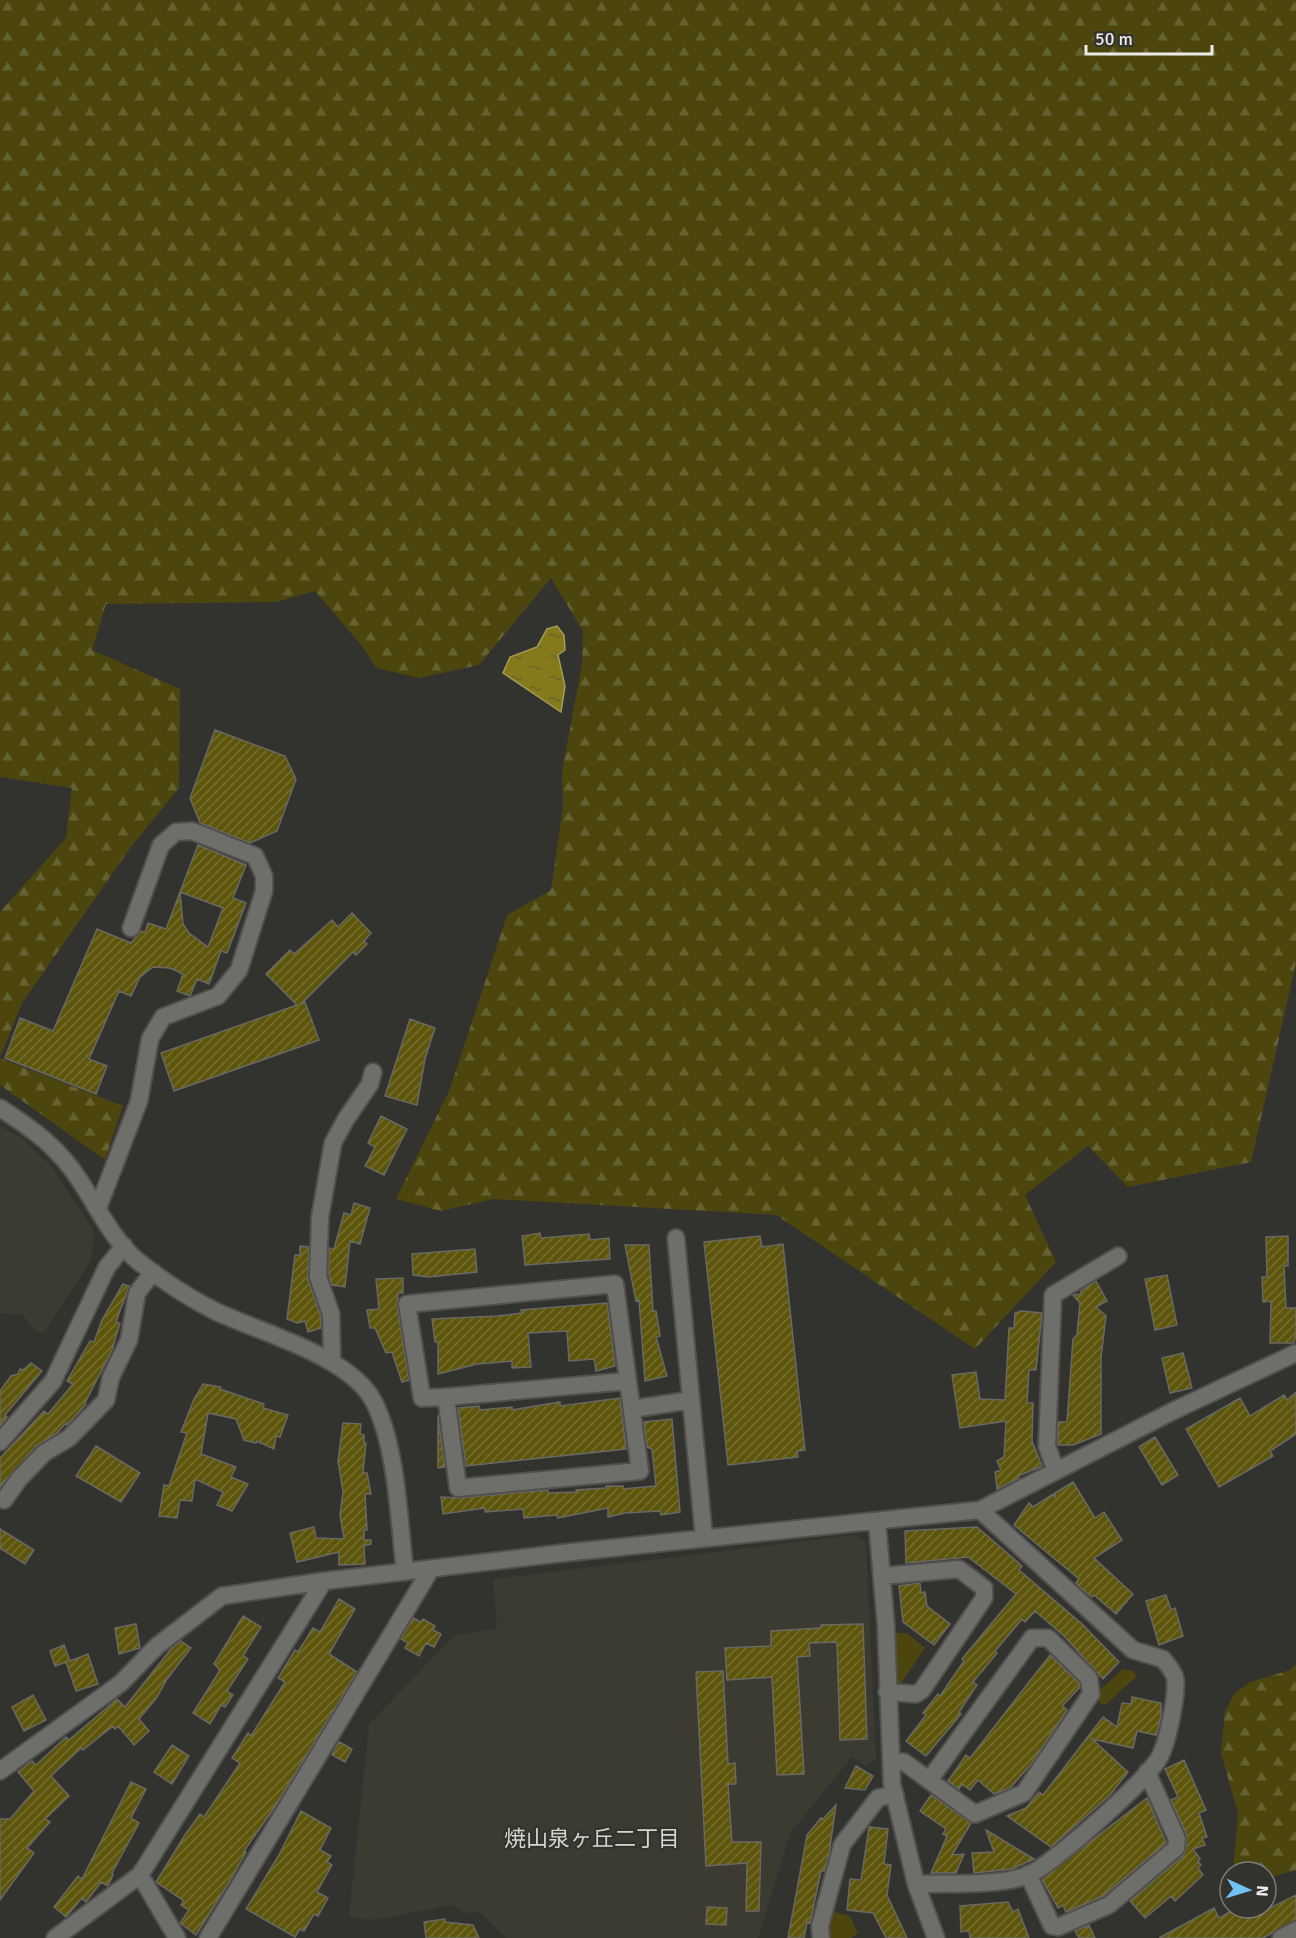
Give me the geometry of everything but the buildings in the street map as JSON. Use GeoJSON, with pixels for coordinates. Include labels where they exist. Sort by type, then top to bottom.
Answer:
{"type":"FeatureCollection","features":[{"type":"Feature","properties":{"kind":"street"},"geometry":{"type":"LineString","coordinates":[[98,1208],[139,1101],[150,1039],[163,1017],[218,996],[239,970],[264,891],[264,876],[255,856],[192,831],[176,832],[161,845],[130,928]]}},
{"type":"Feature","properties":{"kind":"street"},"geometry":{"type":"LineString","coordinates":[[332,1360],[331,1314],[318,1277],[320,1217],[333,1143],[370,1084],[373,1072]]}},
{"type":"Feature","properties":{"kind":"street"},"geometry":{"type":"LineString","coordinates":[[0,1108],[38,1132],[58,1152],[124,1246],[153,1272],[214,1310],[332,1360],[359,1383],[374,1401],[385,1428],[405,1572]]}},
{"type":"Feature","properties":{"kind":"street"},"geometry":{"type":"LineString","coordinates":[[676,1238],[704,1538]]}},
{"type":"Feature","properties":{"kind":"street"},"geometry":{"type":"LineString","coordinates":[[0,1442],[52,1381],[107,1267],[124,1246]]}},
{"type":"Feature","properties":{"kind":"street"},"geometry":{"type":"LineString","coordinates":[[1056,1471],[1047,1446],[1053,1295],[1118,1256]]}},
{"type":"Feature","properties":{"kind":"street"},"geometry":{"type":"LineString","coordinates":[[4,1500],[19,1479],[44,1454],[69,1437],[106,1400],[111,1377],[129,1340],[137,1293],[153,1272]]}},
{"type":"Feature","properties":{"kind":"street"},"geometry":{"type":"LineString","coordinates":[[446,1397],[458,1488],[640,1471],[632,1409],[615,1284],[407,1304],[422,1398],[628,1381]]}},
{"type":"Feature","properties":{"kind":"street"},"geometry":{"type":"LineString","coordinates":[[0,1771],[121,1683],[157,1646],[222,1596],[324,1581],[704,1538],[980,1510],[1296,1353]]}},
{"type":"Feature","properties":{"kind":"street"},"geometry":{"type":"LineString","coordinates":[[632,1409],[691,1400]]}},
{"type":"Feature","properties":{"kind":"street"},"geometry":{"type":"LineString","coordinates":[[916,1884],[982,1882],[1028,1874],[1076,1840],[1160,1758],[1174,1703],[1175,1677],[1163,1659],[1133,1650],[980,1510]]}},
{"type":"Feature","properties":{"kind":"street"},"geometry":{"type":"LineString","coordinates":[[878,1521],[895,1794],[916,1884],[936,1938]]}},
{"type":"Feature","properties":{"kind":"street"},"geometry":{"type":"LineString","coordinates":[[208,1938],[432,1569]]}},
{"type":"Feature","properties":{"kind":"street"},"geometry":{"type":"LineString","coordinates":[[883,1576],[959,1569],[984,1588],[984,1598],[922,1690],[916,1694],[887,1692]]}},
{"type":"Feature","properties":{"kind":"street"},"geometry":{"type":"LineString","coordinates":[[56,1938],[140,1875],[324,1581]]}},
{"type":"Feature","properties":{"kind":"street"},"geometry":{"type":"LineString","coordinates":[[892,1762],[904,1762],[975,1814],[1024,1792],[1091,1694],[1089,1678],[1048,1638],[1032,1638],[930,1779]]}},
{"type":"Feature","properties":{"kind":"street"},"geometry":{"type":"LineString","coordinates":[[1028,1874],[1052,1926],[1058,1927],[1109,1905],[1176,1848],[1177,1839],[1147,1773]]}},
{"type":"Feature","properties":{"kind":"street"},"geometry":{"type":"LineString","coordinates":[[821,1938],[820,1926],[842,1845],[878,1797],[895,1794]]}},
{"type":"Feature","properties":{"kind":"street"},"geometry":{"type":"LineString","coordinates":[[140,1875],[177,1938]]}},
{"type":"Feature","properties":{"kind":"street"},"geometry":{"type":"LineString","coordinates":[[1281,1938],[1296,1929]]}},
{"type":"Feature","properties":{"kind":"shaded area"},"geometry":{"type":"Polygon","coordinates":[[[0,1126],[22,1138],[52,1167],[94,1231],[92,1259],[43,1334],[34,1330],[23,1315],[0,1313],[0,1126]]]}},
{"type":"Feature","properties":{"kind":"shaded area"},"geometry":{"type":"Polygon","coordinates":[[[856,1535],[866,1543],[876,1759],[865,1766],[852,1757],[791,1832],[758,1938],[506,1938],[480,1912],[464,1913],[453,1905],[373,1920],[349,1917],[369,1724],[454,1636],[497,1628],[493,1579],[856,1535]]]}},
{"type":"Feature","properties":{"kind":"green space"},"geometry":{"type":"Polygon","coordinates":[[[0,0],[1296,0],[1296,963],[1251,1162],[1128,1187],[1088,1146],[1025,1195],[1056,1262],[975,1349],[776,1215],[493,1199],[441,1211],[396,1199],[450,1089],[507,915],[551,890],[563,808],[562,772],[582,664],[583,631],[551,578],[479,665],[419,678],[376,668],[362,646],[315,591],[276,602],[106,604],[92,650],[180,689],[179,788],[131,847],[22,1003],[0,1057],[0,912],[66,838],[72,788],[0,777],[0,0]]]}},
{"type":"Feature","properties":{"kind":"green space"},"geometry":{"type":"Polygon","coordinates":[[[0,1058],[123,1106],[105,1160],[0,1085],[0,1058]]]}},
{"type":"Feature","properties":{"kind":"green space"},"geometry":{"type":"Polygon","coordinates":[[[889,1633],[907,1633],[925,1648],[900,1685],[890,1682],[889,1633]]]}},
{"type":"Feature","properties":{"kind":"green space"},"geometry":{"type":"Polygon","coordinates":[[[1296,1664],[1296,1870],[1278,1875],[1278,1860],[1234,1860],[1238,1813],[1221,1753],[1225,1712],[1234,1694],[1250,1682],[1290,1670],[1296,1664]]]}},
{"type":"Feature","properties":{"kind":"green space"},"geometry":{"type":"Polygon","coordinates":[[[1123,1669],[1133,1671],[1137,1676],[1104,1706],[1093,1696],[1123,1669]]]}},
{"type":"Feature","properties":{"kind":"green space"},"geometry":{"type":"Polygon","coordinates":[[[827,1910],[850,1916],[858,1933],[851,1938],[825,1938],[827,1910]]]}},
{"type":"Feature","properties":{"kind":"water"},"geometry":{"type":"Polygon","coordinates":[[[557,626],[564,635],[565,650],[558,655],[565,686],[561,712],[503,673],[510,657],[537,647],[547,629],[557,626]]]}},
{"type":"Feature","properties":{"kind":"district","name":"焼山泉ヶ丘二丁目"},"geometry":{"type":"Point","coordinates":[592,1838]}}]}
